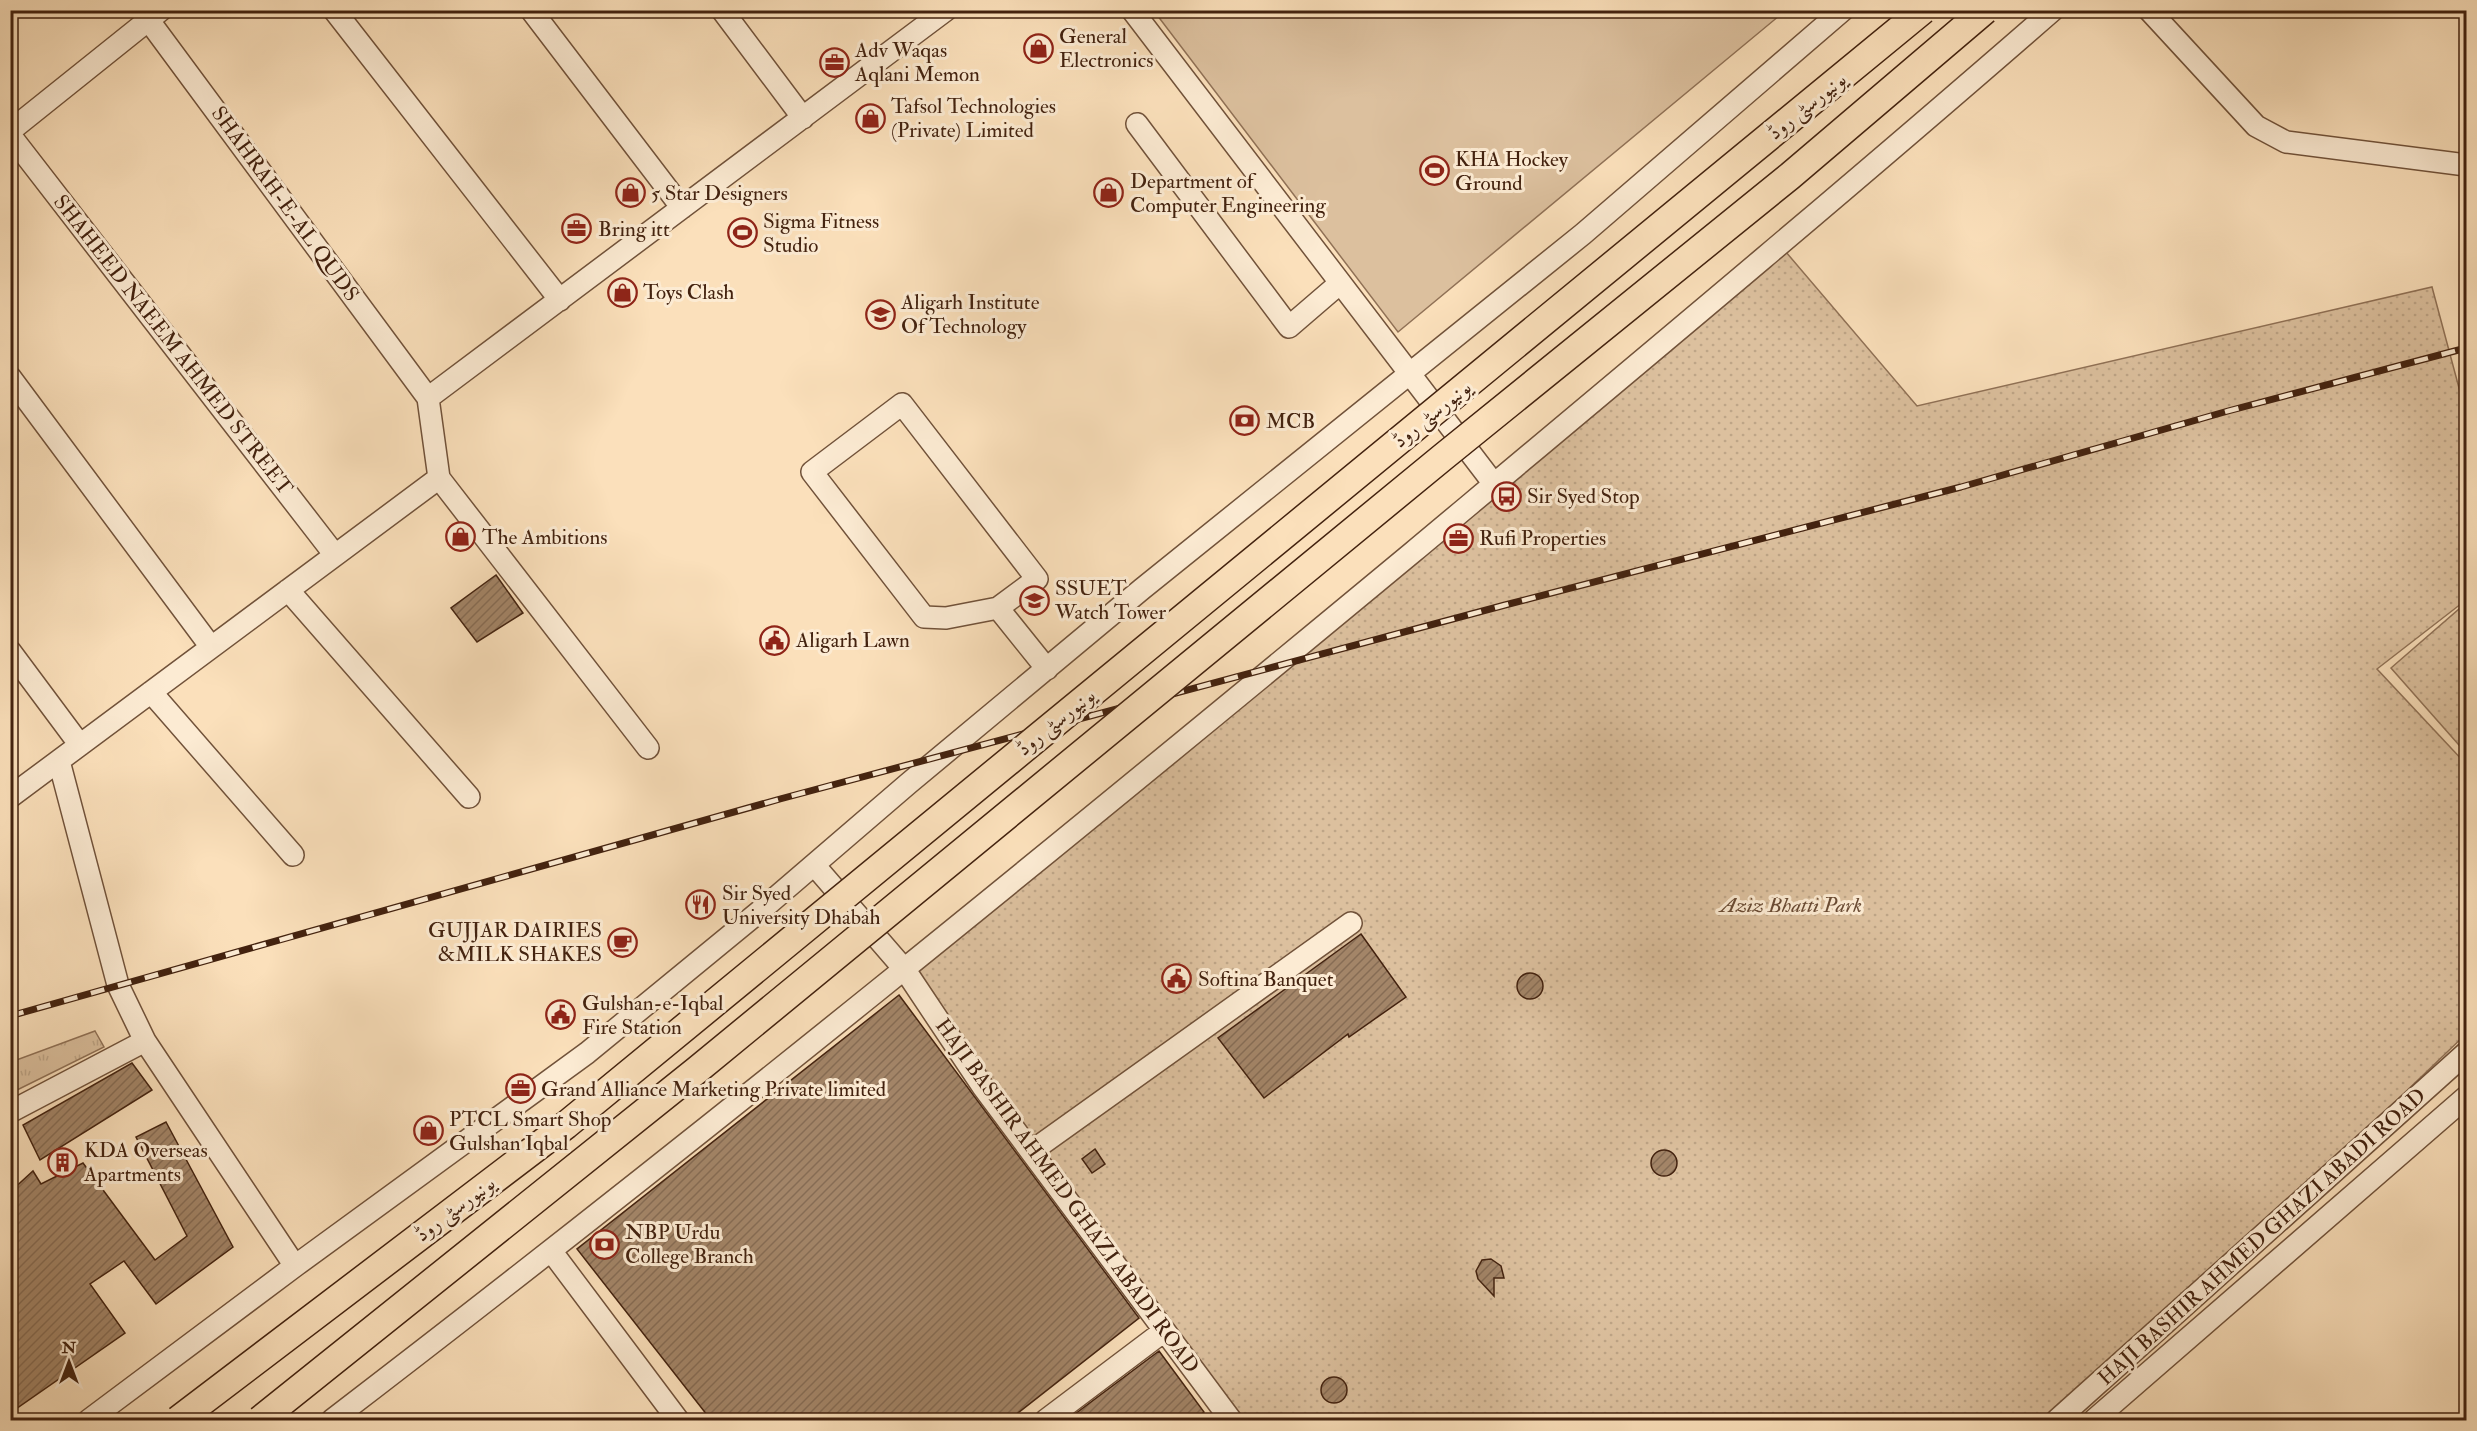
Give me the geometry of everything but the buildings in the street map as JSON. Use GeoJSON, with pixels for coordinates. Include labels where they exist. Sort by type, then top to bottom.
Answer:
{"type":"FeatureCollection","features":[{"type":"Feature","properties":{"kind":"main road","name":"یونیورسٹی روڈ"},"geometry":{"type":"LineString","coordinates":[[178,1420],[566,1125],[1923,10]]}},
{"type":"Feature","properties":{"kind":"main road","name":"یونیورسٹی روڈ"},"geometry":{"type":"LineString","coordinates":[[260,1420],[697,1070],[1443,457],[1790,176],[1985,10]]}},
{"type":"Feature","properties":{"kind":"street"},"geometry":{"type":"LineString","coordinates":[[334,10],[560,300]]}},
{"type":"Feature","properties":{"kind":"street"},"geometry":{"type":"LineString","coordinates":[[531,10],[682,208]]}},
{"type":"Feature","properties":{"kind":"street"},"geometry":{"type":"LineString","coordinates":[[722,10],[803,118]]}},
{"type":"Feature","properties":{"kind":"street"},"geometry":{"type":"LineString","coordinates":[[1132,10],[1408,375],[1494,484]]}},
{"type":"Feature","properties":{"kind":"street"},"geometry":{"type":"LineString","coordinates":[[89,1420],[587,1053],[814,866],[1047,669],[1583,234],[1843,10]]}},
{"type":"Feature","properties":{"kind":"street"},"geometry":{"type":"LineString","coordinates":[[332,1420],[552,1252],[905,970],[1862,177],[2053,10]]}},
{"type":"Feature","properties":{"kind":"street"},"geometry":{"type":"LineString","coordinates":[[2149,10],[2256,126],[2286,142],[2466,165]]}},
{"type":"Feature","properties":{"kind":"street"},"geometry":{"type":"LineString","coordinates":[[10,133],[150,14]]}},
{"type":"Feature","properties":{"kind":"street","name":"SHAHRAH-E-AL QUDS"},"geometry":{"type":"LineString","coordinates":[[150,14],[428,398]]}},
{"type":"Feature","properties":{"kind":"street"},"geometry":{"type":"LineString","coordinates":[[648,748],[439,478],[428,398],[803,118],[934,14]]}},
{"type":"Feature","properties":{"kind":"street"},"geometry":{"type":"LineString","coordinates":[[1137,124],[1289,327],[1339,284]]}},
{"type":"Feature","properties":{"kind":"street","name":"SHAHEED NAEEM AHMED STREET"},"geometry":{"type":"LineString","coordinates":[[10,133],[335,555]]}},
{"type":"Feature","properties":{"kind":"street"},"geometry":{"type":"LineString","coordinates":[[10,377],[211,647]]}},
{"type":"Feature","properties":{"kind":"street"},"geometry":{"type":"LineString","coordinates":[[902,404],[1037,579],[998,608],[946,618],[924,616],[812,472],[902,404]]}},
{"type":"Feature","properties":{"kind":"street"},"geometry":{"type":"LineString","coordinates":[[10,797],[439,478]]}},
{"type":"Feature","properties":{"kind":"street"},"geometry":{"type":"LineString","coordinates":[[288,590],[469,797]]}},
{"type":"Feature","properties":{"kind":"street"},"geometry":{"type":"LineString","coordinates":[[998,608],[1047,669]]}},
{"type":"Feature","properties":{"kind":"street"},"geometry":{"type":"LineString","coordinates":[[10,651],[80,745]]}},
{"type":"Feature","properties":{"kind":"street"},"geometry":{"type":"LineString","coordinates":[[151,692],[293,855]]}},
{"type":"Feature","properties":{"kind":"street"},"geometry":{"type":"LineString","coordinates":[[59,761],[118,986],[145,1041],[295,1266]]}},
{"type":"Feature","properties":{"kind":"street","name":"HAJI BASHIR AHMED GHAZI ABADI ROAD"},"geometry":{"type":"LineString","coordinates":[[814,866],[905,970],[983,1086],[1231,1420]]}},
{"type":"Feature","properties":{"kind":"street"},"geometry":{"type":"LineString","coordinates":[[1032,1151],[1351,923]]}},
{"type":"Feature","properties":{"kind":"street"},"geometry":{"type":"LineString","coordinates":[[10,1112],[145,1041]]}},
{"type":"Feature","properties":{"kind":"street","name":"HAJI BASHIR AHMED GHAZI ABADI ROAD"},"geometry":{"type":"LineString","coordinates":[[2057,1420],[2466,1053]]}},
{"type":"Feature","properties":{"kind":"street","name":"HAJI BASHIR AHMED GHAZI ABADI ROAD"},"geometry":{"type":"LineString","coordinates":[[2094,1420],[2466,1097]]}},
{"type":"Feature","properties":{"kind":"street"},"geometry":{"type":"LineString","coordinates":[[552,1252],[678,1420]]}},
{"type":"Feature","properties":{"kind":"street"},"geometry":{"type":"LineString","coordinates":[[1046,1420],[1164,1331]]}},
{"type":"Feature","properties":{"kind":"green space","name":"KHA Hockey Ground"},"geometry":{"type":"Polygon","coordinates":[[[1154,11],[1785,11],[1398,332],[1154,11]]]}},
{"type":"Feature","properties":{"kind":"green space","name":"Aziz Bhatti Park"},"geometry":{"type":"Polygon","coordinates":[[[1780,245],[1917,406],[2432,287],[2466,414],[2466,600],[2377,669],[2466,764],[2466,1034],[2063,1420],[1234,1420],[903,972],[1780,245]]]}},
{"type":"Feature","properties":{"kind":"green space"},"geometry":{"type":"Polygon","coordinates":[[[2466,603],[2466,753],[2391,668],[2466,603]]]}},
{"type":"Feature","properties":{"kind":"green space"},"geometry":{"type":"Polygon","coordinates":[[[95,1031],[104,1047],[11,1093],[11,1062],[95,1031]]]}},
{"type":"Feature","properties":{"kind":"railway"},"geometry":{"type":"LineString","coordinates":[[10,1016],[780,799],[1505,605],[1961,487],[2228,411],[2466,348]]}},
{"type":"Feature","properties":{"kind":"place","name":"General Electronics"},"geometry":{"type":"Point","coordinates":[1038,48]}},
{"type":"Feature","properties":{"kind":"place","name":"Adv Waqas Aqlani Memon"},"geometry":{"type":"Point","coordinates":[834,62]}},
{"type":"Feature","properties":{"kind":"place","name":"Tafsol Technologies (Private) Limited"},"geometry":{"type":"Point","coordinates":[870,118]}},
{"type":"Feature","properties":{"kind":"place","name":"KHA Hockey Ground"},"geometry":{"type":"Point","coordinates":[1434,171]}},
{"type":"Feature","properties":{"kind":"place","name":"5 Star Designers"},"geometry":{"type":"Point","coordinates":[630,193]}},
{"type":"Feature","properties":{"kind":"place","name":"Department of Computer Engineering"},"geometry":{"type":"Point","coordinates":[1109,193]}},
{"type":"Feature","properties":{"kind":"place","name":"Bring itt"},"geometry":{"type":"Point","coordinates":[577,229]}},
{"type":"Feature","properties":{"kind":"place","name":"Sigma Fitness Studio"},"geometry":{"type":"Point","coordinates":[742,233]}},
{"type":"Feature","properties":{"kind":"place","name":"Toys Clash"},"geometry":{"type":"Point","coordinates":[622,292]}},
{"type":"Feature","properties":{"kind":"place","name":"Aligarh Institute Of Technology"},"geometry":{"type":"Point","coordinates":[880,314]}},
{"type":"Feature","properties":{"kind":"place","name":"MCB"},"geometry":{"type":"Point","coordinates":[1245,421]}},
{"type":"Feature","properties":{"kind":"place","name":"Sir Syed Stop"},"geometry":{"type":"Point","coordinates":[1506,496]}},
{"type":"Feature","properties":{"kind":"place","name":"The Ambitions"},"geometry":{"type":"Point","coordinates":[461,537]}},
{"type":"Feature","properties":{"kind":"place","name":"Rufi Properties"},"geometry":{"type":"Point","coordinates":[1458,538]}},
{"type":"Feature","properties":{"kind":"place","name":"SSUET Watch Tower"},"geometry":{"type":"Point","coordinates":[1034,600]}},
{"type":"Feature","properties":{"kind":"place","name":"Aligarh Lawn"},"geometry":{"type":"Point","coordinates":[775,640]}},
{"type":"Feature","properties":{"kind":"place","name":"Sir Syed University Dhabah"},"geometry":{"type":"Point","coordinates":[701,905]}},
{"type":"Feature","properties":{"kind":"place","name":"GUJJAR DAIRIES &MILK SHAKES"},"geometry":{"type":"Point","coordinates":[623,942]}},
{"type":"Feature","properties":{"kind":"place","name":"Softina Banquet"},"geometry":{"type":"Point","coordinates":[1177,979]}},
{"type":"Feature","properties":{"kind":"place","name":"Gulshan-e-Iqbal Fire Station"},"geometry":{"type":"Point","coordinates":[561,1015]}},
{"type":"Feature","properties":{"kind":"place","name":"Grand Alliance Marketing Private limited"},"geometry":{"type":"Point","coordinates":[520,1089]}},
{"type":"Feature","properties":{"kind":"place","name":"PTCL Smart Shop Gulshan Iqbal"},"geometry":{"type":"Point","coordinates":[428,1131]}},
{"type":"Feature","properties":{"kind":"place","name":"KDA Overseas Apartments"},"geometry":{"type":"Point","coordinates":[63,1162]}},
{"type":"Feature","properties":{"kind":"place","name":"NBP Urdu College Branch"},"geometry":{"type":"Point","coordinates":[604,1244]}}]}
